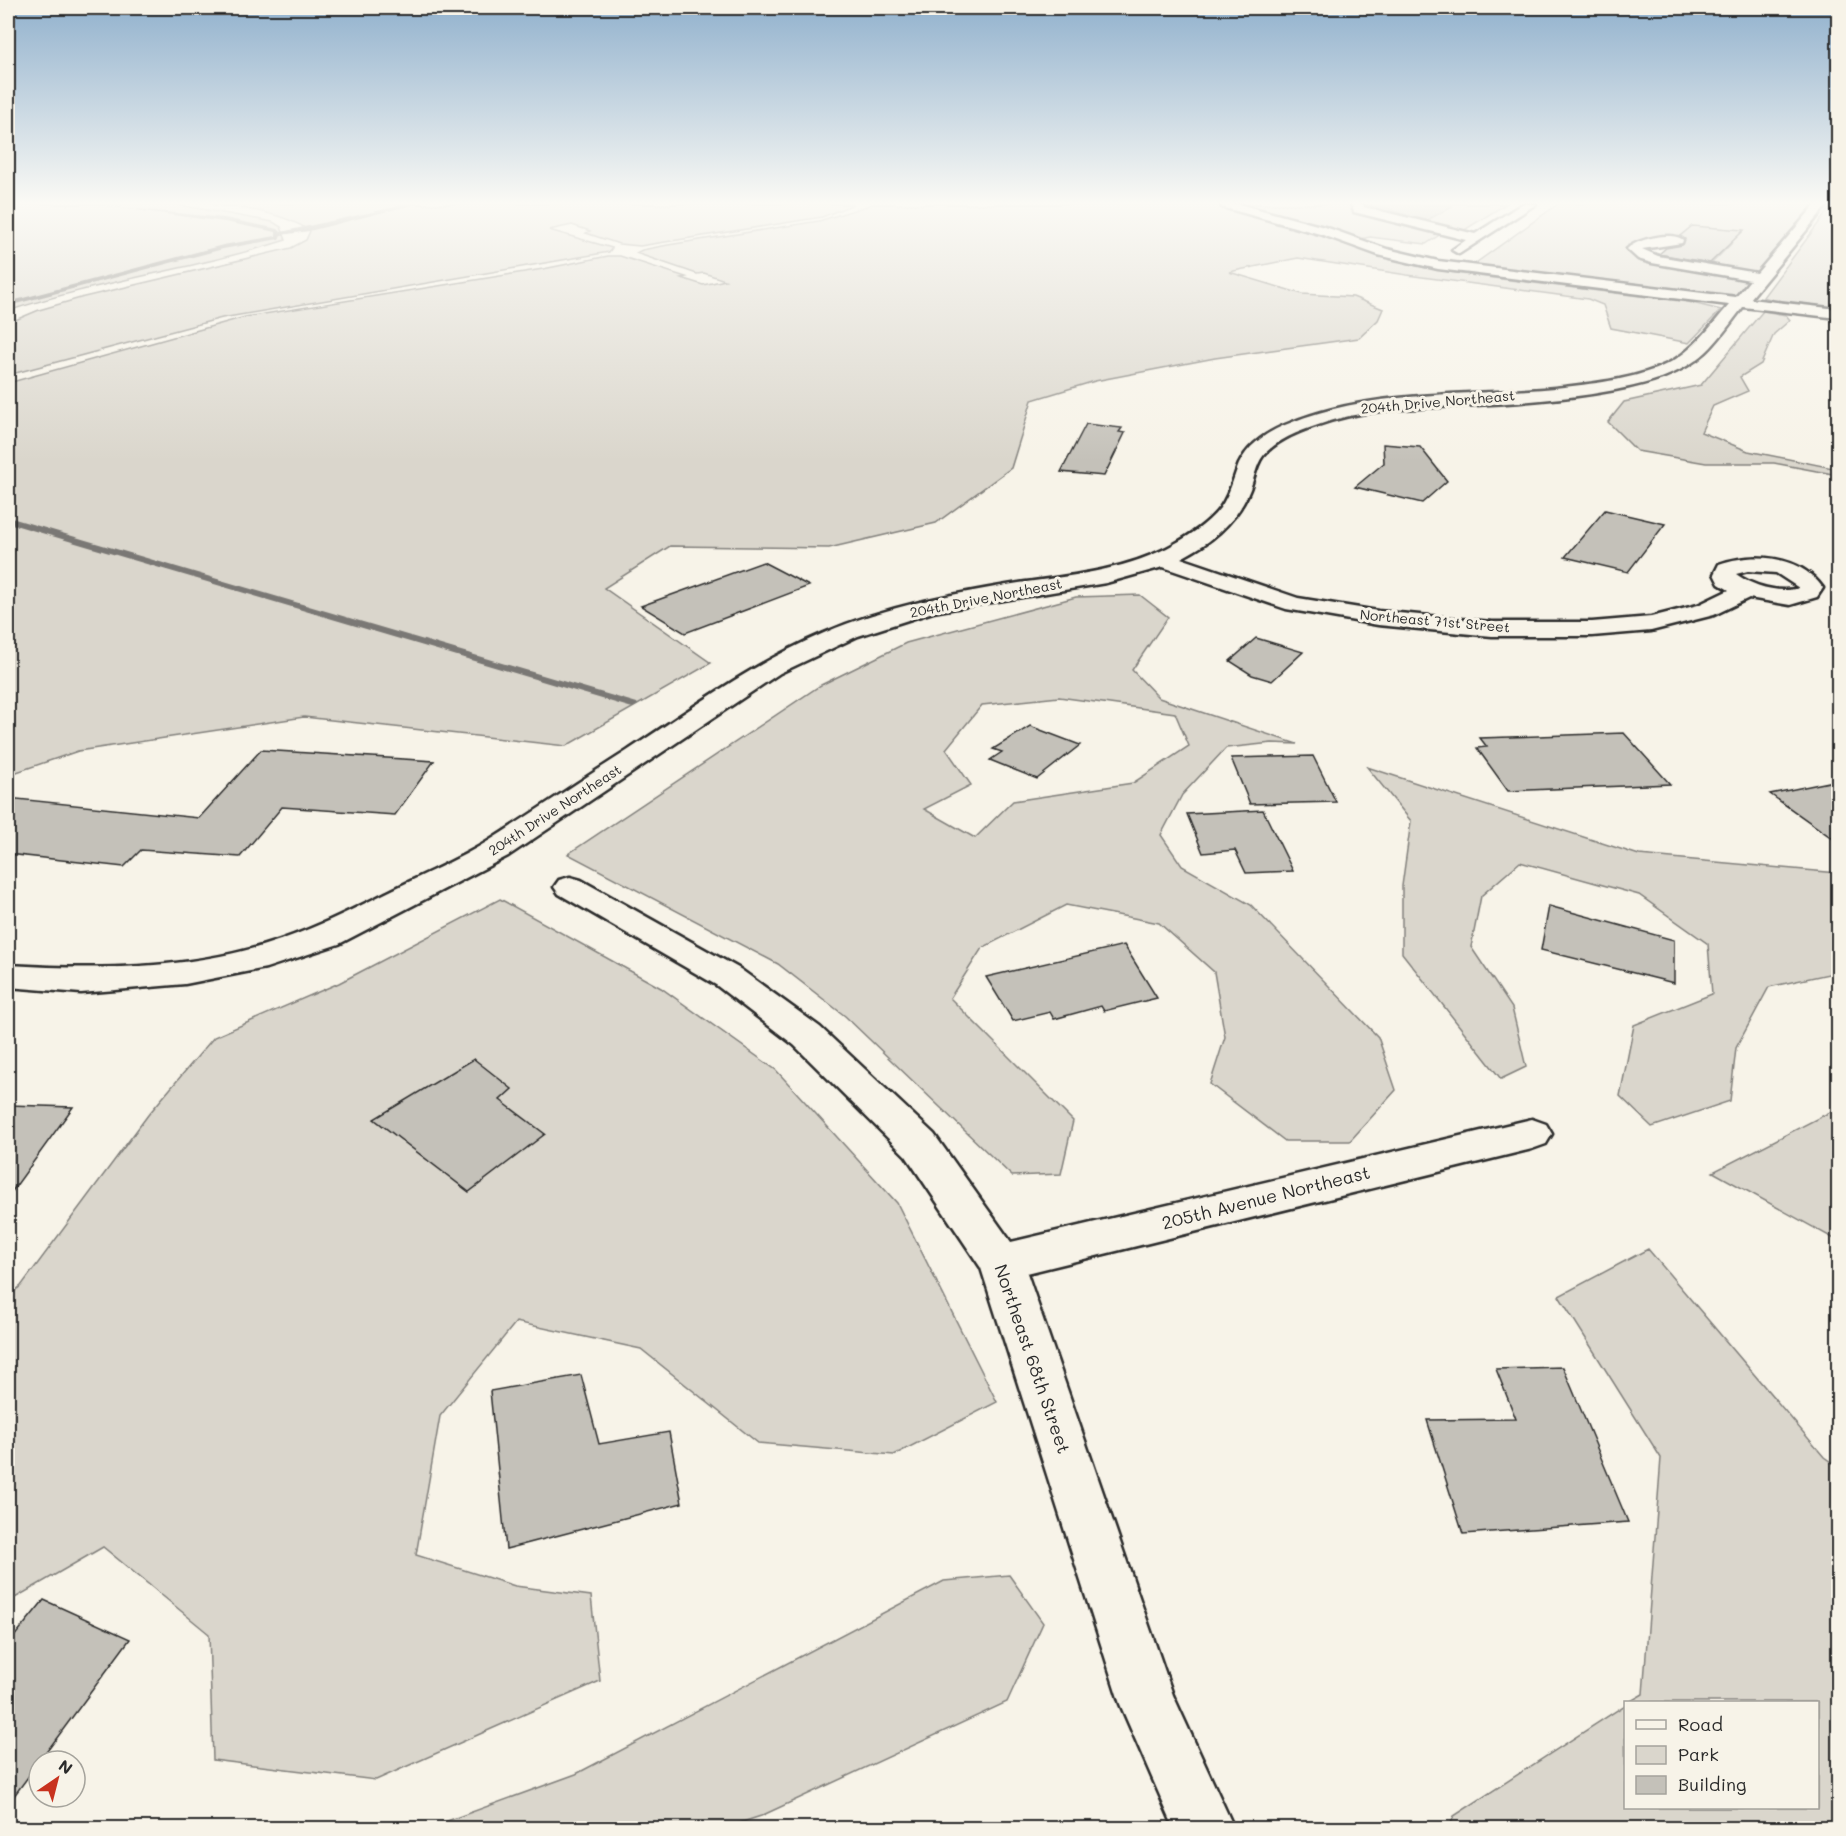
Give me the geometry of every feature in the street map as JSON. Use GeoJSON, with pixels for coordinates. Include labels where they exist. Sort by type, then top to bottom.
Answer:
{"type":"FeatureCollection","features":[{"type":"Feature","properties":{"kind":"street"},"geometry":{"type":"LineString","coordinates":[[1640,290],[1839,314]]}},
{"type":"Feature","properties":{"kind":"street"},"geometry":{"type":"LineString","coordinates":[[1741,302],[1751,290]]}},
{"type":"Feature","properties":{"kind":"street","name":"204th Drive Northeast"},"geometry":{"type":"LineString","coordinates":[[8,976],[81,981],[184,973],[266,957],[327,936],[497,849],[771,668],[806,650],[861,626],[931,606],[1118,574],[1162,559],[1202,536],[1229,513],[1253,456],[1271,439],[1315,419],[1353,410],[1561,392],[1646,378],[1676,366],[1696,352],[1741,302]]}},
{"type":"Feature","properties":{"kind":"street","name":"Northeast 71st Street"},"geometry":{"type":"LineString","coordinates":[[1162,559],[1236,586],[1294,603],[1378,618],[1492,629],[1592,629],[1651,624],[1706,610],[1746,590]]}},
{"type":"Feature","properties":{"kind":"street","name":"Northeast 68th Street"},"geometry":{"type":"LineString","coordinates":[[570,887],[728,978],[807,1036],[920,1145],[1001,1262],[1148,1704],[1204,1828]]}},
{"type":"Feature","properties":{"kind":"street","name":"205th Avenue Northeast"},"geometry":{"type":"LineString","coordinates":[[1001,1262],[1532,1134]]}},
{"type":"Feature","properties":{"kind":"green space"},"geometry":{"type":"Polygon","coordinates":[[[8,290],[83,290],[77,291],[8,311],[8,290]]]}},
{"type":"Feature","properties":{"kind":"green space"},"geometry":{"type":"Polygon","coordinates":[[[115,290],[388,290],[222,318],[8,375],[8,323],[39,310],[115,290]]]}},
{"type":"Feature","properties":{"kind":"green space"},"geometry":{"type":"Polygon","coordinates":[[[415,290],[1288,290],[1302,294],[1353,297],[1383,309],[1378,320],[1359,338],[1215,358],[1095,381],[1032,400],[1011,468],[936,523],[829,548],[670,546],[604,588],[711,663],[566,746],[304,717],[78,751],[8,775],[8,383],[245,317],[415,290]]]}},
{"type":"Feature","properties":{"kind":"green space"},"geometry":{"type":"Polygon","coordinates":[[[1518,290],[1588,290],[1688,302],[1721,310],[1689,343],[1611,328],[1603,305],[1588,299],[1518,290]]]}},
{"type":"Feature","properties":{"kind":"green space"},"geometry":{"type":"Polygon","coordinates":[[[1679,290],[1741,290],[1737,294],[1723,295],[1679,290]]]}},
{"type":"Feature","properties":{"kind":"green space"},"geometry":{"type":"Polygon","coordinates":[[[1769,290],[1838,290],[1838,308],[1780,302],[1763,297],[1769,290]]]}},
{"type":"Feature","properties":{"kind":"green space"},"geometry":{"type":"Polygon","coordinates":[[[1763,311],[1786,315],[1790,320],[1774,334],[1761,364],[1740,377],[1748,391],[1713,406],[1701,432],[1748,451],[1838,469],[1838,475],[1774,463],[1706,463],[1637,451],[1608,422],[1624,402],[1701,385],[1763,311]]]}},
{"type":"Feature","properties":{"kind":"green space"},"geometry":{"type":"Polygon","coordinates":[[[1140,595],[1168,617],[1132,670],[1159,698],[1297,744],[1272,743],[1226,748],[1182,795],[1161,835],[1182,866],[1251,905],[1378,1037],[1396,1090],[1350,1141],[1285,1141],[1210,1084],[1225,1037],[1214,972],[1159,923],[1066,905],[982,948],[950,998],[1073,1121],[1061,1174],[1012,1176],[845,1016],[778,964],[568,854],[821,685],[906,643],[1076,597],[1140,595]],[[1059,697],[982,705],[946,749],[971,785],[924,809],[975,838],[1013,801],[1133,783],[1189,746],[1175,713],[1059,697]]]}},
{"type":"Feature","properties":{"kind":"green space"},"geometry":{"type":"Polygon","coordinates":[[[1367,767],[1639,855],[1838,873],[1838,972],[1769,987],[1736,1048],[1730,1101],[1652,1127],[1620,1096],[1634,1025],[1712,994],[1708,944],[1639,895],[1520,862],[1481,896],[1471,947],[1512,1008],[1526,1067],[1501,1079],[1402,953],[1402,886],[1411,821],[1367,767]]]}},
{"type":"Feature","properties":{"kind":"green space"},"geometry":{"type":"Polygon","coordinates":[[[500,899],[661,988],[776,1070],[897,1203],[997,1402],[894,1455],[758,1443],[641,1349],[516,1322],[440,1416],[416,1555],[515,1586],[591,1596],[600,1681],[376,1780],[213,1760],[209,1634],[103,1547],[8,1602],[8,1296],[21,1286],[148,1115],[214,1037],[339,983],[500,899]]]}},
{"type":"Feature","properties":{"kind":"green space"},"geometry":{"type":"Polygon","coordinates":[[[1832,1111],[1838,1112],[1838,1241],[1713,1172],[1832,1111]]]}},
{"type":"Feature","properties":{"kind":"green space"},"geometry":{"type":"Polygon","coordinates":[[[1648,1249],[1824,1457],[1838,1467],[1838,1828],[1449,1828],[1454,1816],[1624,1706],[1624,1809],[1819,1809],[1819,1701],[1631,1701],[1643,1694],[1661,1458],[1559,1296],[1648,1249]]]}},
{"type":"Feature","properties":{"kind":"green space"},"geometry":{"type":"Polygon","coordinates":[[[1009,1575],[1043,1623],[1007,1702],[761,1816],[724,1828],[428,1828],[576,1774],[944,1581],[1009,1575]]]}},
{"type":"Feature","properties":{"kind":"building"},"geometry":{"type":"Polygon","coordinates":[[[1086,424],[1122,428],[1119,432],[1125,433],[1104,476],[1061,472],[1086,424]]]}},
{"type":"Feature","properties":{"kind":"building"},"geometry":{"type":"Polygon","coordinates":[[[1383,444],[1420,447],[1447,481],[1422,503],[1355,487],[1384,463],[1383,444]]]}},
{"type":"Feature","properties":{"kind":"building"},"geometry":{"type":"Polygon","coordinates":[[[1605,510],[1665,524],[1628,572],[1565,557],[1605,510]]]}},
{"type":"Feature","properties":{"kind":"building"},"geometry":{"type":"Polygon","coordinates":[[[763,562],[809,586],[685,633],[641,606],[763,562]]]}},
{"type":"Feature","properties":{"kind":"building"},"geometry":{"type":"Polygon","coordinates":[[[1256,638],[1303,652],[1272,681],[1252,675],[1230,661],[1256,638]]]}},
{"type":"Feature","properties":{"kind":"building"},"geometry":{"type":"Polygon","coordinates":[[[1030,726],[1080,745],[1037,779],[990,760],[1002,752],[993,749],[1030,726]]]}},
{"type":"Feature","properties":{"kind":"building"},"geometry":{"type":"Polygon","coordinates":[[[1624,733],[1670,784],[1508,791],[1477,748],[1487,747],[1480,738],[1624,733]]]}},
{"type":"Feature","properties":{"kind":"building"},"geometry":{"type":"Polygon","coordinates":[[[261,750],[434,761],[395,815],[282,807],[240,857],[141,850],[124,867],[8,854],[8,798],[199,818],[261,750]]]}},
{"type":"Feature","properties":{"kind":"building"},"geometry":{"type":"Polygon","coordinates":[[[1313,756],[1336,802],[1250,804],[1231,758],[1313,756]]]}},
{"type":"Feature","properties":{"kind":"building"},"geometry":{"type":"Polygon","coordinates":[[[1839,780],[1839,843],[1770,794],[1839,780]]]}},
{"type":"Feature","properties":{"kind":"building"},"geometry":{"type":"Polygon","coordinates":[[[1263,810],[1293,871],[1246,873],[1235,850],[1203,853],[1187,814],[1263,810]]]}},
{"type":"Feature","properties":{"kind":"building"},"geometry":{"type":"Polygon","coordinates":[[[1549,906],[1674,940],[1674,983],[1541,950],[1549,906]]]}},
{"type":"Feature","properties":{"kind":"building"},"geometry":{"type":"Polygon","coordinates":[[[1124,945],[1157,998],[1104,1011],[1101,1006],[1054,1019],[1050,1012],[1013,1021],[986,977],[1124,945]]]}},
{"type":"Feature","properties":{"kind":"building"},"geometry":{"type":"Polygon","coordinates":[[[474,1059],[512,1089],[500,1100],[545,1134],[469,1192],[374,1119],[474,1059]]]}},
{"type":"Feature","properties":{"kind":"building"},"geometry":{"type":"Polygon","coordinates":[[[8,1105],[73,1107],[8,1197],[8,1105]]]}},
{"type":"Feature","properties":{"kind":"building"},"geometry":{"type":"Polygon","coordinates":[[[1563,1367],[1628,1522],[1463,1534],[1427,1420],[1516,1419],[1496,1369],[1563,1367]]]}},
{"type":"Feature","properties":{"kind":"building"},"geometry":{"type":"Polygon","coordinates":[[[581,1375],[599,1444],[669,1432],[682,1503],[506,1549],[490,1391],[581,1375]]]}},
{"type":"Feature","properties":{"kind":"building"},"geometry":{"type":"Polygon","coordinates":[[[44,1600],[130,1639],[49,1749],[27,1749],[27,1778],[8,1804],[8,1644],[44,1600]]]}},
{"type":"Feature","properties":{"kind":"waterway"},"geometry":{"type":"LineString","coordinates":[[8,304],[62,290]]}},
{"type":"Feature","properties":{"kind":"waterway"},"geometry":{"type":"LineString","coordinates":[[8,520],[633,705]]}}]}
